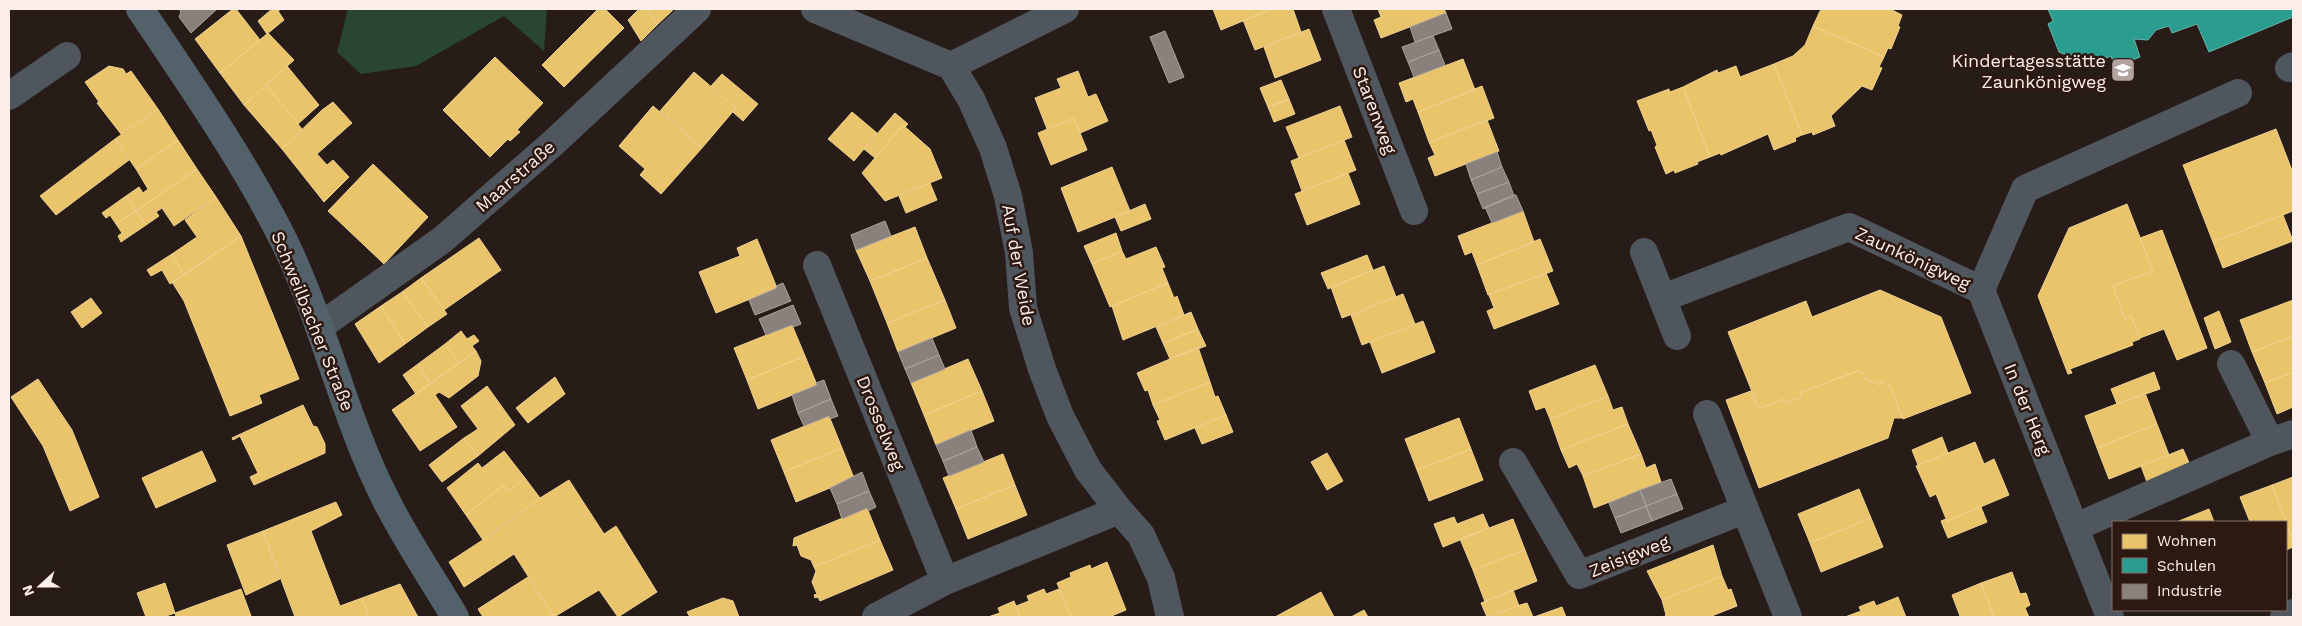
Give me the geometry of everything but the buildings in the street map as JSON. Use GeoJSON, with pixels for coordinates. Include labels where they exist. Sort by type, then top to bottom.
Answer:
{"type":"FeatureCollection","features":[{"type":"Feature","properties":{"kind":"main road","name":"Schweilbacher Straße"},"geometry":{"type":"LineString","coordinates":[[140,9],[234,150],[285,244],[319,328],[345,403],[386,500],[455,617]]}},
{"type":"Feature","properties":{"kind":"street","name":"Maarstraße"},"geometry":{"type":"LineString","coordinates":[[319,328],[442,240],[552,144],[697,9]]}},
{"type":"Feature","properties":{"kind":"street"},"geometry":{"type":"LineString","coordinates":[[815,9],[951,66],[1065,9]]}},
{"type":"Feature","properties":{"kind":"street","name":"Starenweg"},"geometry":{"type":"LineString","coordinates":[[1336,9],[1414,211]]}},
{"type":"Feature","properties":{"kind":"street"},"geometry":{"type":"LineString","coordinates":[[9,96],[67,56]]}},
{"type":"Feature","properties":{"kind":"street","name":"Auf der Weide"},"geometry":{"type":"LineString","coordinates":[[951,66],[970,99],[992,148],[1008,196],[1019,253],[1022,308],[1060,416],[1088,470],[1118,510],[1141,535],[1161,578],[1170,617]]}},
{"type":"Feature","properties":{"kind":"street","name":"Zaunkönigweg"},"geometry":{"type":"LineString","coordinates":[[1663,298],[1850,226],[1981,290],[2026,189],[2238,93]]}},
{"type":"Feature","properties":{"kind":"street"},"geometry":{"type":"LineString","coordinates":[[1644,252],[1677,336]]}},
{"type":"Feature","properties":{"kind":"street","name":"Drosselweg"},"geometry":{"type":"LineString","coordinates":[[817,264],[945,581]]}},
{"type":"Feature","properties":{"kind":"street","name":"In der Herg"},"geometry":{"type":"LineString","coordinates":[[1981,290],[2110,617]]}},
{"type":"Feature","properties":{"kind":"street"},"geometry":{"type":"LineString","coordinates":[[2076,527],[2282,438],[2231,364]]}},
{"type":"Feature","properties":{"kind":"street"},"geometry":{"type":"LineString","coordinates":[[1707,414],[1783,616]]}},
{"type":"Feature","properties":{"kind":"street","name":"Zeisigweg"},"geometry":{"type":"LineString","coordinates":[[1514,462],[1579,575],[1744,510]]}},
{"type":"Feature","properties":{"kind":"street"},"geometry":{"type":"LineString","coordinates":[[876,617],[945,581],[1118,510]]}},
{"type":"Feature","properties":{"kind":"street"},"geometry":{"type":"LineString","coordinates":[[2284,617],[2293,613]]}},
{"type":"Feature","properties":{"kind":"green space"},"geometry":{"type":"Polygon","coordinates":[[[348,9],[547,9],[544,51],[504,16],[416,66],[361,74],[337,52],[348,9]]]}},
{"type":"Feature","properties":{"kind":"place","name":"Kindertagesstätte Zaunkönigweg"},"geometry":{"type":"Point","coordinates":[2123,70]}}]}
